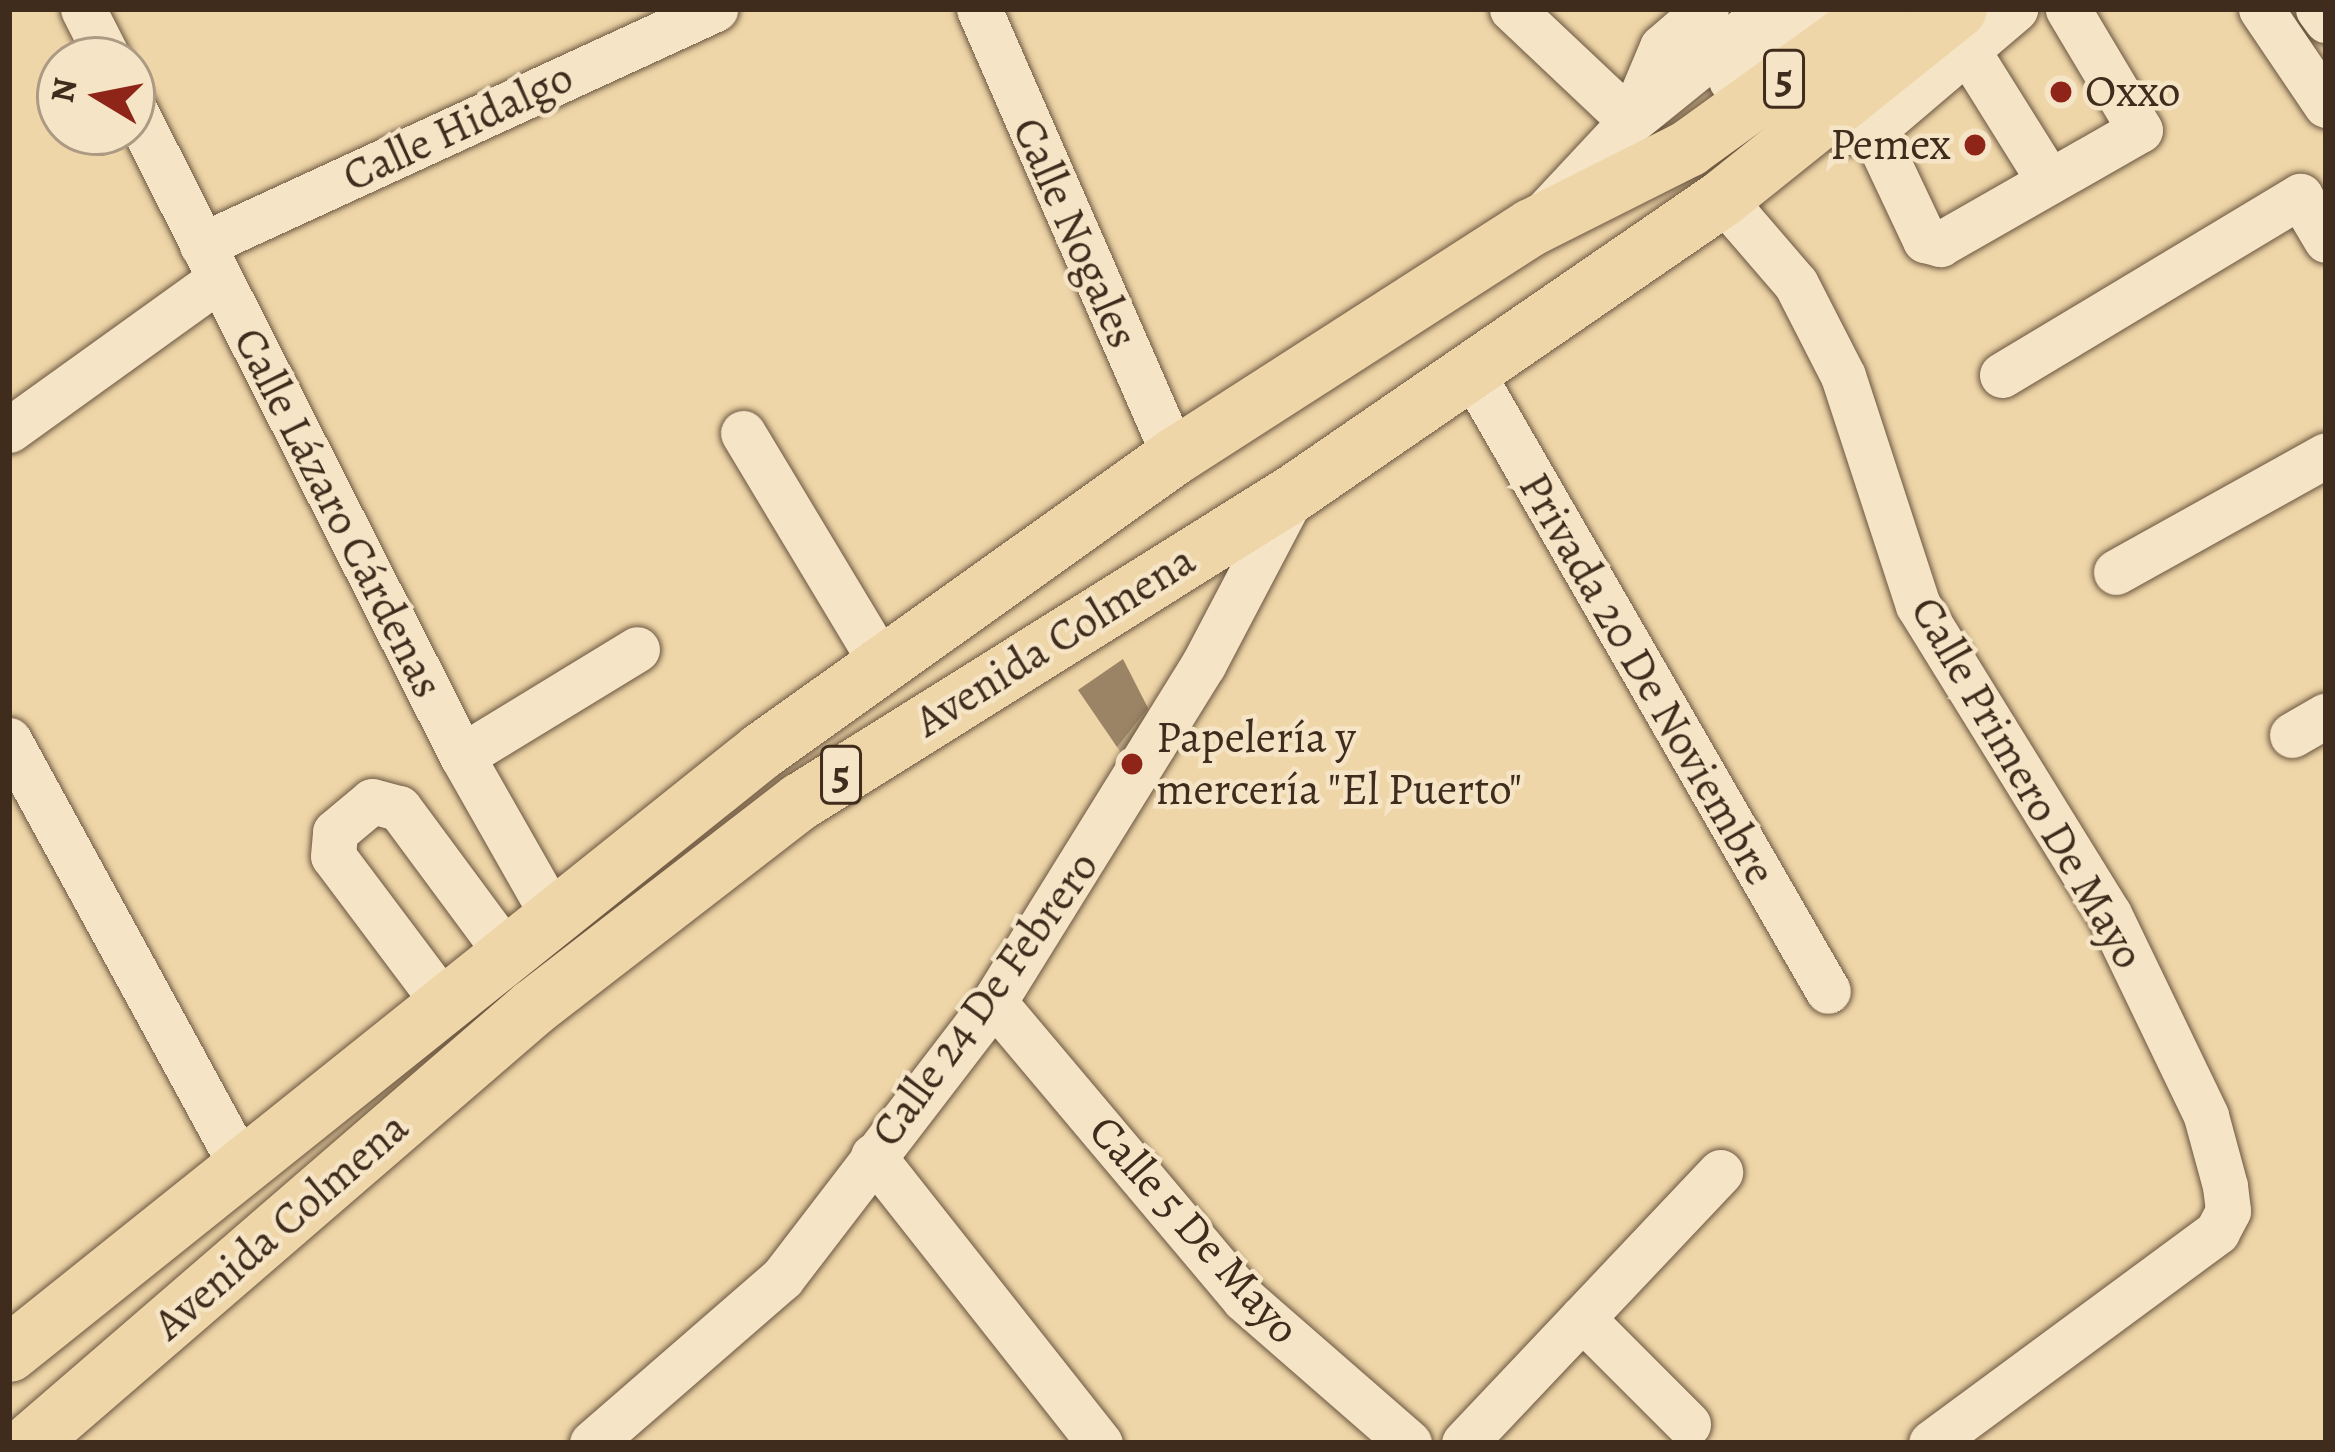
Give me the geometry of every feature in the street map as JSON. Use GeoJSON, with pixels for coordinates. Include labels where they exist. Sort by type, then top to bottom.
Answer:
{"type":"FeatureCollection","features":[{"type":"Feature","properties":{"kind":"main road","name":"5"},"geometry":{"type":"LineString","coordinates":[[9,1353],[243,1169],[504,950],[554,916],[762,750],[885,669],[1174,456],[1532,227],[1688,148],[1881,9]]}},
{"type":"Feature","properties":{"kind":"main road","name":"5"},"geometry":{"type":"LineString","coordinates":[[1722,198],[1803,136],[1962,28]]}},
{"type":"Feature","properties":{"kind":"main road","name":"Avenida Colmena"},"geometry":{"type":"LineString","coordinates":[[28,1443],[533,1007],[800,801],[1294,492],[1468,366],[1722,198]]}},
{"type":"Feature","properties":{"kind":"street"},"geometry":{"type":"LineString","coordinates":[[83,9],[97,36]]}},
{"type":"Feature","properties":{"kind":"street","name":"Calle Nogales"},"geometry":{"type":"LineString","coordinates":[[979,9],[1174,456]]}},
{"type":"Feature","properties":{"kind":"street"},"geometry":{"type":"LineString","coordinates":[[1512,9],[1631,121]]}},
{"type":"Feature","properties":{"kind":"street"},"geometry":{"type":"LineString","coordinates":[[1631,121],[1662,46],[1706,9]]}},
{"type":"Feature","properties":{"kind":"street"},"geometry":{"type":"LineString","coordinates":[[1532,227],[1631,121],[1770,9]]}},
{"type":"Feature","properties":{"kind":"street"},"geometry":{"type":"LineString","coordinates":[[1631,121],[1696,108],[1822,9]]}},
{"type":"Feature","properties":{"kind":"street"},"geometry":{"type":"LineString","coordinates":[[1803,136],[1873,130],[1962,28],[2015,9]]}},
{"type":"Feature","properties":{"kind":"street"},"geometry":{"type":"LineString","coordinates":[[1873,130],[1925,240],[1940,244],[2049,181],[2141,123],[2068,9]]}},
{"type":"Feature","properties":{"kind":"street"},"geometry":{"type":"LineString","coordinates":[[2261,9],[2326,105]]}},
{"type":"Feature","properties":{"kind":"street"},"geometry":{"type":"LineString","coordinates":[[2318,9],[2326,20]]}},
{"type":"Feature","properties":{"kind":"street","name":"Calle Hidalgo"},"geometry":{"type":"LineString","coordinates":[[9,430],[210,262],[707,10]]}},
{"type":"Feature","properties":{"kind":"street"},"geometry":{"type":"LineString","coordinates":[[1962,28],[2049,181]]}},
{"type":"Feature","properties":{"kind":"street","name":"Calle Lázaro Cárdenas"},"geometry":{"type":"LineString","coordinates":[[156,154],[462,756],[554,916]]}},
{"type":"Feature","properties":{"kind":"street"},"geometry":{"type":"LineString","coordinates":[[2002,376],[2300,196],[2326,240]]}},
{"type":"Feature","properties":{"kind":"street","name":"Calle Primero De Mayo"},"geometry":{"type":"LineString","coordinates":[[1722,198],[1796,284],[1843,376],[1918,604],[2109,914],[2206,1116],[2228,1211],[2217,1232],[1930,1443]]}},
{"type":"Feature","properties":{"kind":"street","name":"Privada 20 De Noviembre"},"geometry":{"type":"LineString","coordinates":[[1468,366],[1828,991]]}},
{"type":"Feature","properties":{"kind":"street"},"geometry":{"type":"LineString","coordinates":[[743,433],[885,669]]}},
{"type":"Feature","properties":{"kind":"street"},"geometry":{"type":"LineString","coordinates":[[2116,572],[2326,455]]}},
{"type":"Feature","properties":{"kind":"street","name":"Calle 24 De Febrero"},"geometry":{"type":"LineString","coordinates":[[592,1443],[782,1278],[994,1003],[1203,665],[1294,492]]}},
{"type":"Feature","properties":{"kind":"street"},"geometry":{"type":"LineString","coordinates":[[462,756],[637,649]]}},
{"type":"Feature","properties":{"kind":"street"},"geometry":{"type":"LineString","coordinates":[[9,740],[243,1169]]}},
{"type":"Feature","properties":{"kind":"street"},"geometry":{"type":"LineString","coordinates":[[442,1001],[333,856],[335,832],[372,801],[399,808],[504,950]]}},
{"type":"Feature","properties":{"kind":"street","name":"Calle 5 De Mayo"},"geometry":{"type":"LineString","coordinates":[[994,1003],[1244,1299],[1409,1443]]}},
{"type":"Feature","properties":{"kind":"street"},"geometry":{"type":"LineString","coordinates":[[873,1156],[1100,1443]]}},
{"type":"Feature","properties":{"kind":"street"},"geometry":{"type":"LineString","coordinates":[[1464,1443],[1720,1172]]}},
{"type":"Feature","properties":{"kind":"street"},"geometry":{"type":"LineString","coordinates":[[1582,1318],[1688,1424]]}},
{"type":"Feature","properties":{"kind":"building"},"geometry":{"type":"Polygon","coordinates":[[[1123,659],[1148,708],[1117,747],[1078,690],[1123,659]]]}},
{"type":"Feature","properties":{"kind":"place","name":"Oxxo"},"geometry":{"type":"Point","coordinates":[2061,92]}},
{"type":"Feature","properties":{"kind":"place","name":"Pemex"},"geometry":{"type":"Point","coordinates":[1975,145]}},
{"type":"Feature","properties":{"kind":"place","name":"Papelería y mercería \"El Puerto\""},"geometry":{"type":"Point","coordinates":[1132,764]}}]}
